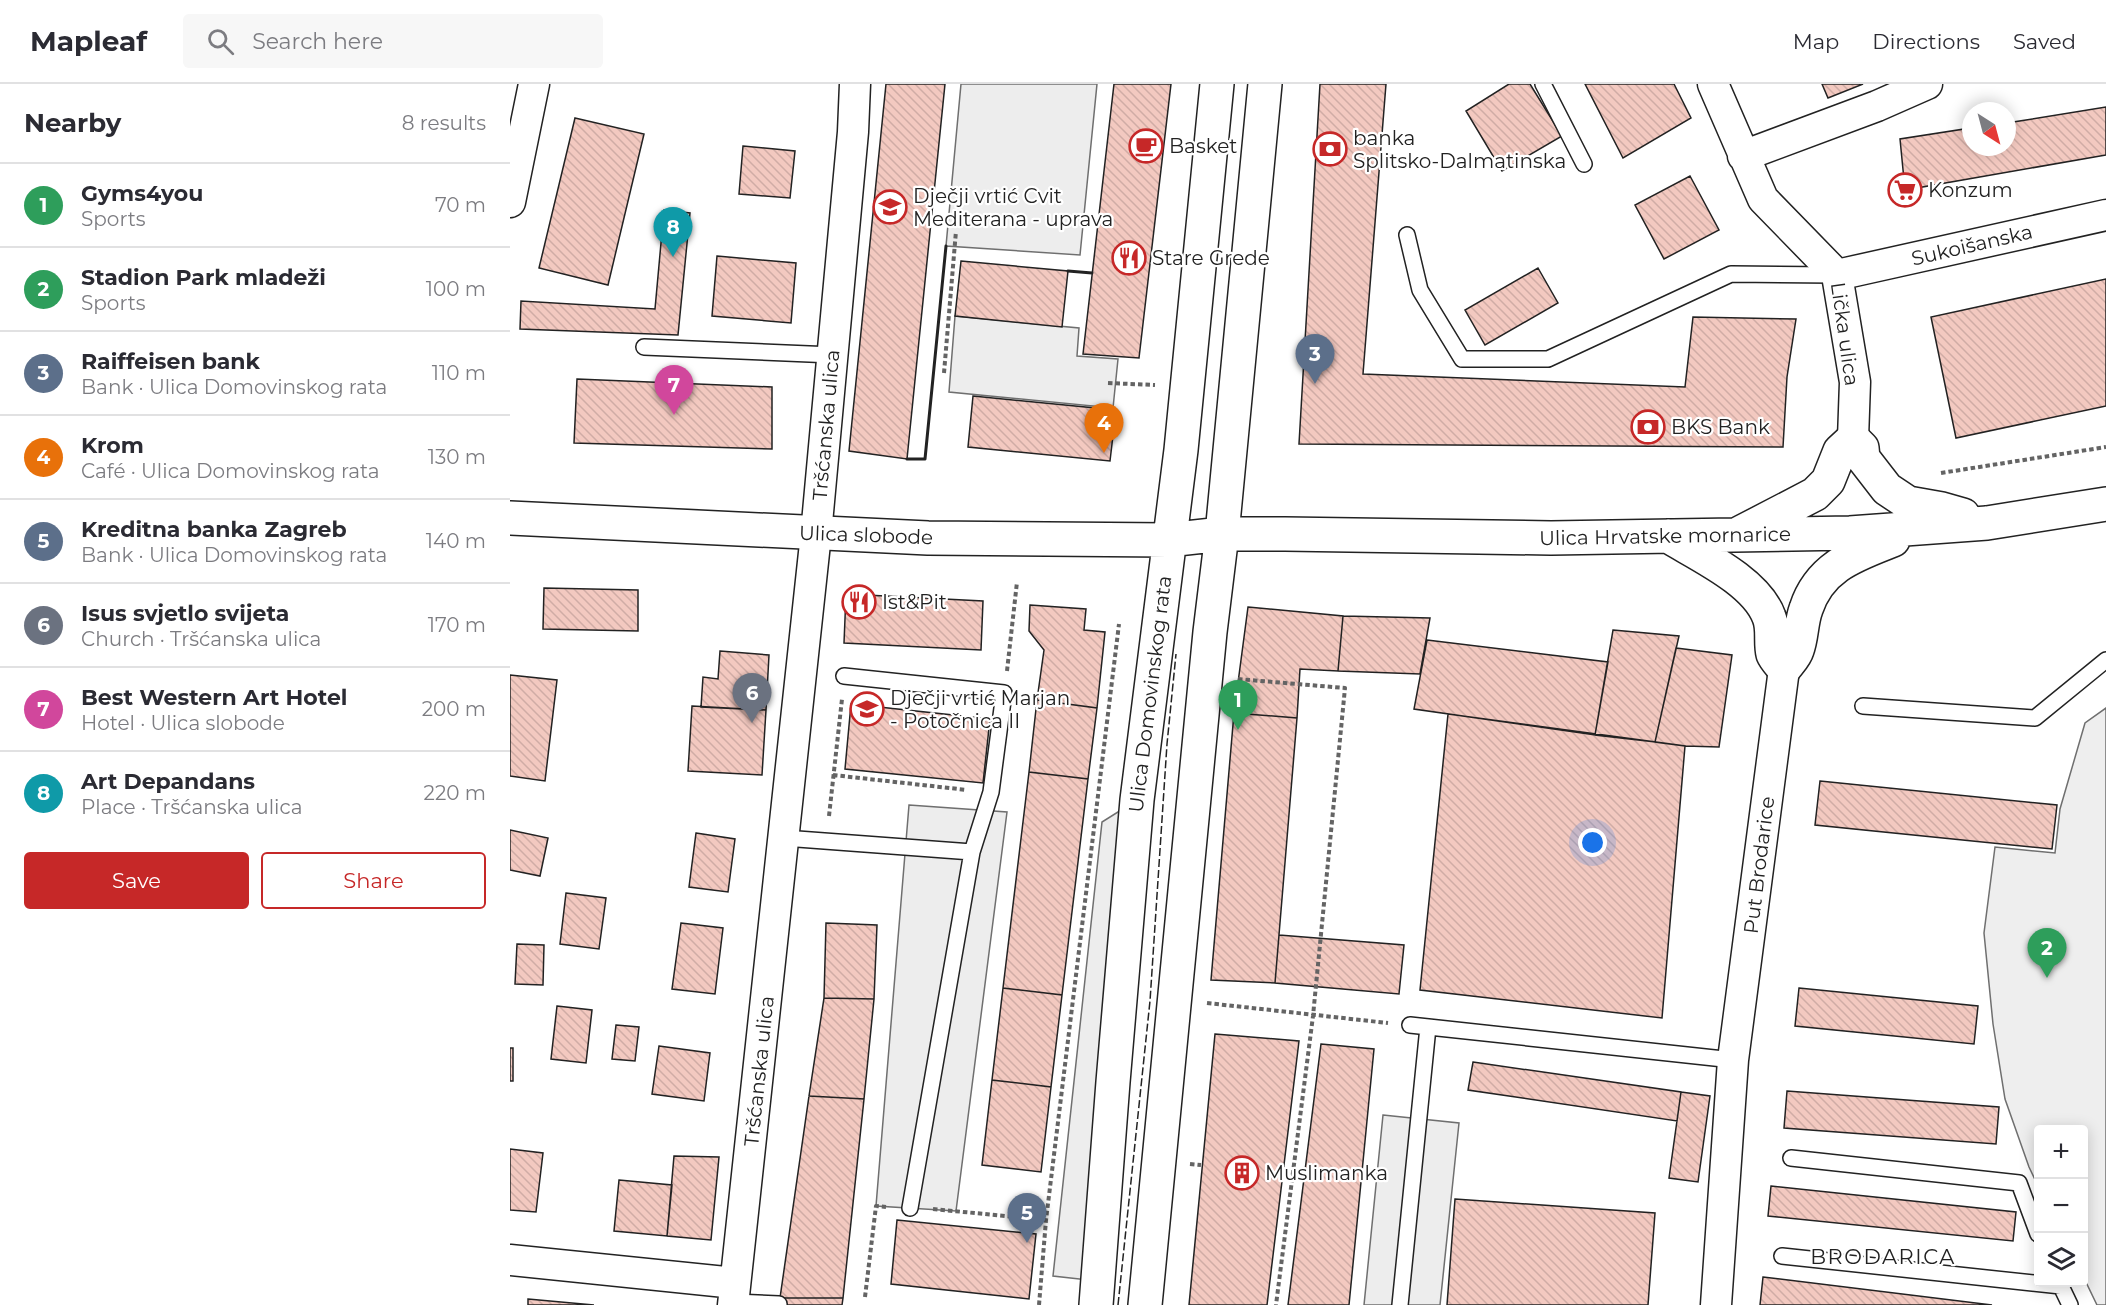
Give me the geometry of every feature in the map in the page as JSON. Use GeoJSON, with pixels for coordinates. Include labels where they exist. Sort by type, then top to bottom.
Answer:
{"type":"FeatureCollection","features":[{"type":"Feature","properties":{"kind":"main road","name":"Ulica Domovinskog rata"},"geometry":{"type":"LineString","coordinates":[[1096,1305],[1137,800],[1180,450],[1217,84]]}},
{"type":"Feature","properties":{"kind":"main road"},"geometry":{"type":"LineString","coordinates":[[1145,1305],[1265,84]]}},
{"type":"Feature","properties":{"kind":"main road"},"geometry":{"type":"LineString","coordinates":[[1736,536],[1815,494],[1828,481],[1840,451],[1852,439],[1862,448],[1863,458],[1871,471],[1887,489],[1908,503],[1942,509],[1987,523]]}},
{"type":"Feature","properties":{"kind":"main road","name":"Ulica Hrvatske mornarice"},"geometry":{"type":"LineString","coordinates":[[1222,534],[1551,538],[1840,534],[1987,523],[2106,504]]}},
{"type":"Feature","properties":{"kind":"main road","name":"Ulica slobode"},"geometry":{"type":"LineString","coordinates":[[510,518],[927,538],[1168,540],[1222,534]]}},
{"type":"Feature","properties":{"kind":"main road"},"geometry":{"type":"LineString","coordinates":[[1668,536],[1747,587],[1763,605],[1770,617],[1773,655],[1784,669],[1797,651],[1806,609],[1814,589],[1826,575],[1846,559],[1921,528]]}},
{"type":"Feature","properties":{"kind":"street"},"geometry":{"type":"LineString","coordinates":[[510,202],[534,84]]}},
{"type":"Feature","properties":{"kind":"street","name":"Tršćanska ulica"},"geometry":{"type":"LineString","coordinates":[[734,1297],[816,534],[855,84]]}},
{"type":"Feature","properties":{"kind":"street","name":"Lička ulica"},"geometry":{"type":"LineString","coordinates":[[1713,84],[1763,199],[1837,274],[1855,382],[1852,439]]}},
{"type":"Feature","properties":{"kind":"street"},"geometry":{"type":"LineString","coordinates":[[1743,156],[1877,106],[1927,84]]}},
{"type":"Feature","properties":{"kind":"street","name":"Sukoišanska"},"geometry":{"type":"LineString","coordinates":[[1837,274],[2106,215]]}},
{"type":"Feature","properties":{"kind":"street","name":"Put Brodarice"},"geometry":{"type":"LineString","coordinates":[[1716,1305],[1733,1060],[1784,669]]}},
{"type":"Feature","properties":{"kind":"street"},"geometry":{"type":"LineString","coordinates":[[510,1260],[734,1297]]}},
{"type":"Feature","properties":{"kind":"lane"},"geometry":{"type":"LineString","coordinates":[[1544,84],[1584,164]]}},
{"type":"Feature","properties":{"kind":"lane"},"geometry":{"type":"LineString","coordinates":[[1407,235],[1420,290],[1462,359],[1548,359],[1731,274],[1837,274]]}},
{"type":"Feature","properties":{"kind":"lane"},"geometry":{"type":"LineString","coordinates":[[644,347],[832,355]]}},
{"type":"Feature","properties":{"kind":"lane"},"geometry":{"type":"LineString","coordinates":[[1863,706],[2035,718],[2106,660]]}},
{"type":"Feature","properties":{"kind":"lane"},"geometry":{"type":"LineString","coordinates":[[844,676],[1004,693],[991,792],[972,852],[910,1208]]}},
{"type":"Feature","properties":{"kind":"lane"},"geometry":{"type":"LineString","coordinates":[[784,838],[972,852]]}},
{"type":"Feature","properties":{"kind":"lane"},"geometry":{"type":"LineString","coordinates":[[1410,1025],[1733,1060]]}},
{"type":"Feature","properties":{"kind":"lane"},"geometry":{"type":"LineString","coordinates":[[1401,1305],[1428,1027]]}},
{"type":"Feature","properties":{"kind":"lane"},"geometry":{"type":"LineString","coordinates":[[1791,1158],[2019,1183],[2038,1233]]}},
{"type":"Feature","properties":{"kind":"lane"},"geometry":{"type":"LineString","coordinates":[[1782,1256],[2034,1281]]}},
{"type":"Feature","properties":{"kind":"lane"},"geometry":{"type":"LineString","coordinates":[[2061,1287],[2070,1305]]}},
{"type":"Feature","properties":{"kind":"lane"},"geometry":{"type":"LineString","coordinates":[[734,1297],[779,1304]]}},
{"type":"Feature","properties":{"kind":"path"},"geometry":{"type":"LineString","coordinates":[[944,373],[956,231]]}},
{"type":"Feature","properties":{"kind":"path"},"geometry":{"type":"LineString","coordinates":[[1108,383],[1162,385]]}},
{"type":"Feature","properties":{"kind":"path"},"geometry":{"type":"LineString","coordinates":[[1936,473],[2106,447]]}},
{"type":"Feature","properties":{"kind":"path"},"geometry":{"type":"LineString","coordinates":[[1004,693],[1017,582]]}},
{"type":"Feature","properties":{"kind":"path"},"geometry":{"type":"LineString","coordinates":[[1039,1305],[1047,1220],[1119,624]]}},
{"type":"Feature","properties":{"kind":"path"},"geometry":{"type":"LineString","coordinates":[[827,841],[844,676]]}},
{"type":"Feature","properties":{"kind":"path"},"geometry":{"type":"LineString","coordinates":[[1228,678],[1345,688],[1313,1016],[1276,1305]]}},
{"type":"Feature","properties":{"kind":"path"},"geometry":{"type":"LineString","coordinates":[[833,775],[991,792]]}},
{"type":"Feature","properties":{"kind":"path"},"geometry":{"type":"LineString","coordinates":[[1201,1002],[1410,1025]]}},
{"type":"Feature","properties":{"kind":"path"},"geometry":{"type":"LineString","coordinates":[[1284,1174],[1293,1174]]}},
{"type":"Feature","properties":{"kind":"path"},"geometry":{"type":"LineString","coordinates":[[865,1297],[876,1206],[1047,1220]]}},
{"type":"Feature","properties":{"kind":"shaded area"},"geometry":{"type":"Polygon","coordinates":[[[961,84],[1097,84],[1080,255],[946,246],[961,84]]]}},
{"type":"Feature","properties":{"kind":"shaded area"},"geometry":{"type":"Polygon","coordinates":[[[955,316],[1079,328],[1077,356],[1118,359],[1113,408],[949,392],[955,316]]]}},
{"type":"Feature","properties":{"kind":"shaded area"},"geometry":{"type":"Polygon","coordinates":[[[2106,708],[2106,1305],[2097,1305],[2088,1286],[2088,1125],[2034,1125],[2034,1178],[2005,1099],[1993,1024],[1984,933],[1995,847],[2055,853],[2060,809],[2085,723],[2106,708]]]}},
{"type":"Feature","properties":{"kind":"shaded area"},"geometry":{"type":"Polygon","coordinates":[[[1137,800],[1097,1281],[1053,1276],[1102,822],[1137,800]]]}},
{"type":"Feature","properties":{"kind":"shaded area"},"geometry":{"type":"Polygon","coordinates":[[[909,805],[1007,812],[956,1211],[876,1206],[909,805]]]}},
{"type":"Feature","properties":{"kind":"shaded area"},"geometry":{"type":"Polygon","coordinates":[[[1383,1115],[1459,1123],[1440,1305],[1364,1305],[1383,1115]]]}},
{"type":"Feature","properties":{"kind":"building"},"geometry":{"type":"Polygon","coordinates":[[[886,84],[945,84],[907,459],[849,451],[886,84]]]}},
{"type":"Feature","properties":{"kind":"building"},"geometry":{"type":"Polygon","coordinates":[[[1114,84],[1171,84],[1139,358],[1083,354],[1114,84]]]}},
{"type":"Feature","properties":{"kind":"building"},"geometry":{"type":"Polygon","coordinates":[[[1320,84],[1386,84],[1363,374],[1685,387],[1693,317],[1796,319],[1787,377],[1783,447],[1299,444],[1320,84]]]}},
{"type":"Feature","properties":{"kind":"building"},"geometry":{"type":"Polygon","coordinates":[[[1509,84],[1530,84],[1562,136],[1502,171],[1466,111],[1509,84]]]}},
{"type":"Feature","properties":{"kind":"building"},"geometry":{"type":"Polygon","coordinates":[[[1585,84],[1674,84],[1691,118],[1623,158],[1585,84]]]}},
{"type":"Feature","properties":{"kind":"building"},"geometry":{"type":"Polygon","coordinates":[[[1822,84],[1863,84],[1828,98],[1822,84]]]}},
{"type":"Feature","properties":{"kind":"building"},"geometry":{"type":"Polygon","coordinates":[[[2106,107],[2106,155],[1905,190],[1900,139],[1962,129],[1962,156],[2016,156],[2016,122],[2106,107]]]}},
{"type":"Feature","properties":{"kind":"building"},"geometry":{"type":"Polygon","coordinates":[[[575,118],[644,134],[608,285],[539,268],[575,118]]]}},
{"type":"Feature","properties":{"kind":"building"},"geometry":{"type":"Polygon","coordinates":[[[743,146],[795,151],[790,198],[739,194],[743,146]]]}},
{"type":"Feature","properties":{"kind":"building"},"geometry":{"type":"Polygon","coordinates":[[[1690,176],[1719,230],[1664,259],[1635,205],[1690,176]]]}},
{"type":"Feature","properties":{"kind":"building"},"geometry":{"type":"Polygon","coordinates":[[[664,210],[690,213],[678,335],[520,329],[521,301],[655,309],[664,210]]]}},
{"type":"Feature","properties":{"kind":"building"},"geometry":{"type":"Polygon","coordinates":[[[717,256],[796,263],[791,323],[712,316],[717,256]]]}},
{"type":"Feature","properties":{"kind":"building"},"geometry":{"type":"Polygon","coordinates":[[[961,261],[1068,271],[1062,327],[955,316],[961,261]]]}},
{"type":"Feature","properties":{"kind":"building"},"geometry":{"type":"Polygon","coordinates":[[[1538,268],[1558,303],[1485,345],[1465,310],[1538,268]]]}},
{"type":"Feature","properties":{"kind":"building"},"geometry":{"type":"Polygon","coordinates":[[[2106,279],[2106,406],[1956,438],[1931,317],[2106,279]]]}},
{"type":"Feature","properties":{"kind":"building"},"geometry":{"type":"Polygon","coordinates":[[[577,379],[772,387],[772,449],[574,443],[577,379]]]}},
{"type":"Feature","properties":{"kind":"building"},"geometry":{"type":"Polygon","coordinates":[[[973,396],[1116,410],[1110,461],[968,447],[973,396]]]}},
{"type":"Feature","properties":{"kind":"building"},"geometry":{"type":"Polygon","coordinates":[[[544,588],[638,590],[638,631],[543,629],[544,588]]]}},
{"type":"Feature","properties":{"kind":"building"},"geometry":{"type":"Polygon","coordinates":[[[846,594],[983,601],[981,650],[844,643],[846,594]]]}},
{"type":"Feature","properties":{"kind":"building"},"geometry":{"type":"Polygon","coordinates":[[[1030,605],[1086,609],[1084,630],[1105,632],[1097,708],[1037,700],[1044,650],[1029,631],[1030,605]]]}},
{"type":"Feature","properties":{"kind":"building"},"geometry":{"type":"Polygon","coordinates":[[[1248,607],[1343,616],[1338,671],[1300,669],[1297,718],[1234,713],[1248,607]]]}},
{"type":"Feature","properties":{"kind":"building"},"geometry":{"type":"Polygon","coordinates":[[[1343,616],[1430,618],[1420,674],[1338,671],[1343,616]]]}},
{"type":"Feature","properties":{"kind":"building"},"geometry":{"type":"Polygon","coordinates":[[[1613,630],[1679,636],[1655,742],[1595,735],[1613,630]]]}},
{"type":"Feature","properties":{"kind":"building"},"geometry":{"type":"Polygon","coordinates":[[[1427,640],[1608,662],[1595,735],[1414,709],[1427,640]]]}},
{"type":"Feature","properties":{"kind":"building"},"geometry":{"type":"Polygon","coordinates":[[[1676,648],[1732,655],[1719,747],[1655,742],[1676,648]]]}},
{"type":"Feature","properties":{"kind":"building"},"geometry":{"type":"Polygon","coordinates":[[[720,651],[769,655],[766,710],[701,707],[703,677],[718,679],[720,651]]]}},
{"type":"Feature","properties":{"kind":"building"},"geometry":{"type":"Polygon","coordinates":[[[510,675],[557,680],[545,781],[510,776],[510,675]]]}},
{"type":"Feature","properties":{"kind":"building"},"geometry":{"type":"Polygon","coordinates":[[[1037,700],[1097,708],[1088,779],[1029,772],[1037,700]]]}},
{"type":"Feature","properties":{"kind":"building"},"geometry":{"type":"Polygon","coordinates":[[[851,704],[990,719],[983,783],[845,769],[851,704]]]}},
{"type":"Feature","properties":{"kind":"building"},"geometry":{"type":"Polygon","coordinates":[[[692,706],[766,710],[762,775],[688,771],[692,706]]]}},
{"type":"Feature","properties":{"kind":"building"},"geometry":{"type":"Polygon","coordinates":[[[1234,713],[1297,718],[1275,983],[1211,980],[1234,713]]]}},
{"type":"Feature","properties":{"kind":"building"},"geometry":{"type":"Polygon","coordinates":[[[1448,714],[1685,746],[1662,1018],[1420,990],[1448,714]]]}},
{"type":"Feature","properties":{"kind":"building"},"geometry":{"type":"Polygon","coordinates":[[[1029,772],[1088,779],[1062,995],[1003,988],[1029,772]]]}},
{"type":"Feature","properties":{"kind":"building"},"geometry":{"type":"Polygon","coordinates":[[[1820,781],[2057,805],[2052,849],[1815,825],[1820,781]]]}},
{"type":"Feature","properties":{"kind":"building"},"geometry":{"type":"Polygon","coordinates":[[[510,830],[548,838],[540,876],[510,870],[510,830]]]}},
{"type":"Feature","properties":{"kind":"building"},"geometry":{"type":"Polygon","coordinates":[[[696,833],[735,839],[728,892],[689,887],[696,833]]]}},
{"type":"Feature","properties":{"kind":"building"},"geometry":{"type":"Polygon","coordinates":[[[566,893],[606,898],[599,949],[560,944],[566,893]]]}},
{"type":"Feature","properties":{"kind":"building"},"geometry":{"type":"Polygon","coordinates":[[[681,923],[723,928],[715,994],[672,989],[681,923]]]}},
{"type":"Feature","properties":{"kind":"building"},"geometry":{"type":"Polygon","coordinates":[[[826,923],[877,925],[874,999],[824,998],[826,923]]]}},
{"type":"Feature","properties":{"kind":"building"},"geometry":{"type":"Polygon","coordinates":[[[1279,935],[1404,945],[1399,994],[1275,983],[1279,935]]]}},
{"type":"Feature","properties":{"kind":"building"},"geometry":{"type":"Polygon","coordinates":[[[517,944],[544,945],[543,985],[515,984],[517,944]]]}},
{"type":"Feature","properties":{"kind":"building"},"geometry":{"type":"Polygon","coordinates":[[[1003,988],[1062,995],[1051,1087],[992,1080],[1003,988]]]}},
{"type":"Feature","properties":{"kind":"building"},"geometry":{"type":"Polygon","coordinates":[[[1799,988],[1978,1006],[1974,1044],[1795,1026],[1799,988]]]}},
{"type":"Feature","properties":{"kind":"building"},"geometry":{"type":"Polygon","coordinates":[[[824,998],[874,999],[864,1099],[809,1096],[824,998]]]}},
{"type":"Feature","properties":{"kind":"building"},"geometry":{"type":"Polygon","coordinates":[[[557,1006],[592,1010],[586,1063],[551,1059],[557,1006]]]}},
{"type":"Feature","properties":{"kind":"building"},"geometry":{"type":"Polygon","coordinates":[[[616,1025],[639,1027],[635,1061],[612,1059],[616,1025]]]}},
{"type":"Feature","properties":{"kind":"building","name":"Muslimanka"},"geometry":{"type":"Polygon","coordinates":[[[1215,1034],[1299,1041],[1267,1305],[1189,1305],[1215,1034]]]}},
{"type":"Feature","properties":{"kind":"building"},"geometry":{"type":"Polygon","coordinates":[[[1321,1044],[1374,1049],[1349,1305],[1288,1305],[1321,1044]]]}},
{"type":"Feature","properties":{"kind":"building"},"geometry":{"type":"Polygon","coordinates":[[[659,1046],[710,1053],[704,1101],[652,1094],[659,1046]]]}},
{"type":"Feature","properties":{"kind":"building"},"geometry":{"type":"Polygon","coordinates":[[[510,1048],[513,1048],[513,1081],[510,1081],[510,1048]]]}},
{"type":"Feature","properties":{"kind":"building"},"geometry":{"type":"Polygon","coordinates":[[[1473,1062],[1681,1092],[1677,1121],[1468,1090],[1473,1062]]]}},
{"type":"Feature","properties":{"kind":"building"},"geometry":{"type":"Polygon","coordinates":[[[992,1080],[1051,1087],[1041,1172],[982,1165],[992,1080]]]}},
{"type":"Feature","properties":{"kind":"building"},"geometry":{"type":"Polygon","coordinates":[[[1787,1091],[1999,1107],[1996,1144],[1784,1128],[1787,1091]]]}},
{"type":"Feature","properties":{"kind":"building"},"geometry":{"type":"Polygon","coordinates":[[[1681,1092],[1710,1096],[1698,1182],[1669,1178],[1681,1092]]]}},
{"type":"Feature","properties":{"kind":"building"},"geometry":{"type":"Polygon","coordinates":[[[809,1096],[864,1099],[843,1298],[780,1298],[809,1096]]]}},
{"type":"Feature","properties":{"kind":"building"},"geometry":{"type":"Polygon","coordinates":[[[510,1149],[543,1153],[536,1212],[510,1210],[510,1149]]]}},
{"type":"Feature","properties":{"kind":"building"},"geometry":{"type":"Polygon","coordinates":[[[674,1156],[719,1157],[711,1240],[667,1236],[674,1156]]]}},
{"type":"Feature","properties":{"kind":"building"},"geometry":{"type":"Polygon","coordinates":[[[619,1180],[672,1185],[667,1236],[614,1231],[619,1180]]]}},
{"type":"Feature","properties":{"kind":"building"},"geometry":{"type":"Polygon","coordinates":[[[1771,1186],[2016,1212],[2013,1241],[1768,1216],[1771,1186]]]}},
{"type":"Feature","properties":{"kind":"building"},"geometry":{"type":"Polygon","coordinates":[[[1455,1199],[1655,1213],[1648,1305],[1447,1305],[1455,1199]]]}},
{"type":"Feature","properties":{"kind":"building"},"geometry":{"type":"Polygon","coordinates":[[[897,1220],[1036,1234],[1029,1299],[891,1284],[897,1220]]]}},
{"type":"Feature","properties":{"kind":"building"},"geometry":{"type":"Polygon","coordinates":[[[1763,1277],[1992,1305],[1760,1305],[1763,1277]]]}},
{"type":"Feature","properties":{"kind":"building"},"geometry":{"type":"Polygon","coordinates":[[[780,1298],[843,1298],[842,1305],[779,1305],[780,1298]]]}},
{"type":"Feature","properties":{"kind":"building"},"geometry":{"type":"Polygon","coordinates":[[[528,1299],[594,1305],[528,1305],[528,1299]]]}},
{"type":"Feature","properties":{"kind":"fence"},"geometry":{"type":"LineString","coordinates":[[1118,1305],[1150,1001],[1167,744],[1176,654]]}},
{"type":"Feature","properties":{"kind":"wall"},"geometry":{"type":"LineString","coordinates":[[907,459],[925,459],[946,246]]}},
{"type":"Feature","properties":{"kind":"wall"},"geometry":{"type":"LineString","coordinates":[[1068,271],[1092,273]]}},
{"type":"Feature","properties":{"kind":"place","name":"Basket"},"geometry":{"type":"Point","coordinates":[1146,146]}},
{"type":"Feature","properties":{"kind":"place","name":"banka Splitsko-Dalmatinska"},"geometry":{"type":"Point","coordinates":[1330,149]}},
{"type":"Feature","properties":{"kind":"place","name":"Konzum"},"geometry":{"type":"Point","coordinates":[1905,190]}},
{"type":"Feature","properties":{"kind":"place","name":"Dječji vrtić Cvit Mediterana - uprava"},"geometry":{"type":"Point","coordinates":[890,207]}},
{"type":"Feature","properties":{"kind":"place","name":"Art Depandans"},"geometry":{"type":"Point","coordinates":[673,257]}},
{"type":"Feature","properties":{"kind":"place","name":"Stare Grede"},"geometry":{"type":"Point","coordinates":[1129,258]}},
{"type":"Feature","properties":{"kind":"place","name":"Raiffeisen bank"},"geometry":{"type":"Point","coordinates":[1315,384]}},
{"type":"Feature","properties":{"kind":"place","name":"Best Western Art Hotel"},"geometry":{"type":"Point","coordinates":[674,415]}},
{"type":"Feature","properties":{"kind":"place","name":"BKS Bank"},"geometry":{"type":"Point","coordinates":[1648,427]}},
{"type":"Feature","properties":{"kind":"place","name":"Krom"},"geometry":{"type":"Point","coordinates":[1104,453]}},
{"type":"Feature","properties":{"kind":"place","name":"Ist&Pit"},"geometry":{"type":"Point","coordinates":[859,602]}},
{"type":"Feature","properties":{"kind":"place","name":"Dječji vrtić Marjan - Potočnica II"},"geometry":{"type":"Point","coordinates":[867,709]}},
{"type":"Feature","properties":{"kind":"place","name":"Isus svjetlo svijeta"},"geometry":{"type":"Point","coordinates":[752,723]}},
{"type":"Feature","properties":{"kind":"place","name":"Gyms4you"},"geometry":{"type":"Point","coordinates":[1238,730]}},
{"type":"Feature","properties":{"kind":"place","name":"Stadion Park mladeži"},"geometry":{"type":"Point","coordinates":[2047,978]}},
{"type":"Feature","properties":{"kind":"place","name":"Muslimanka"},"geometry":{"type":"Point","coordinates":[1242,1173]}},
{"type":"Feature","properties":{"kind":"place","name":"Kreditna banka Zagreb"},"geometry":{"type":"Point","coordinates":[1027,1243]}},
{"type":"Feature","properties":{"kind":"district","name":"BRODARICA"},"geometry":{"type":"Point","coordinates":[1883,1257]}}]}
